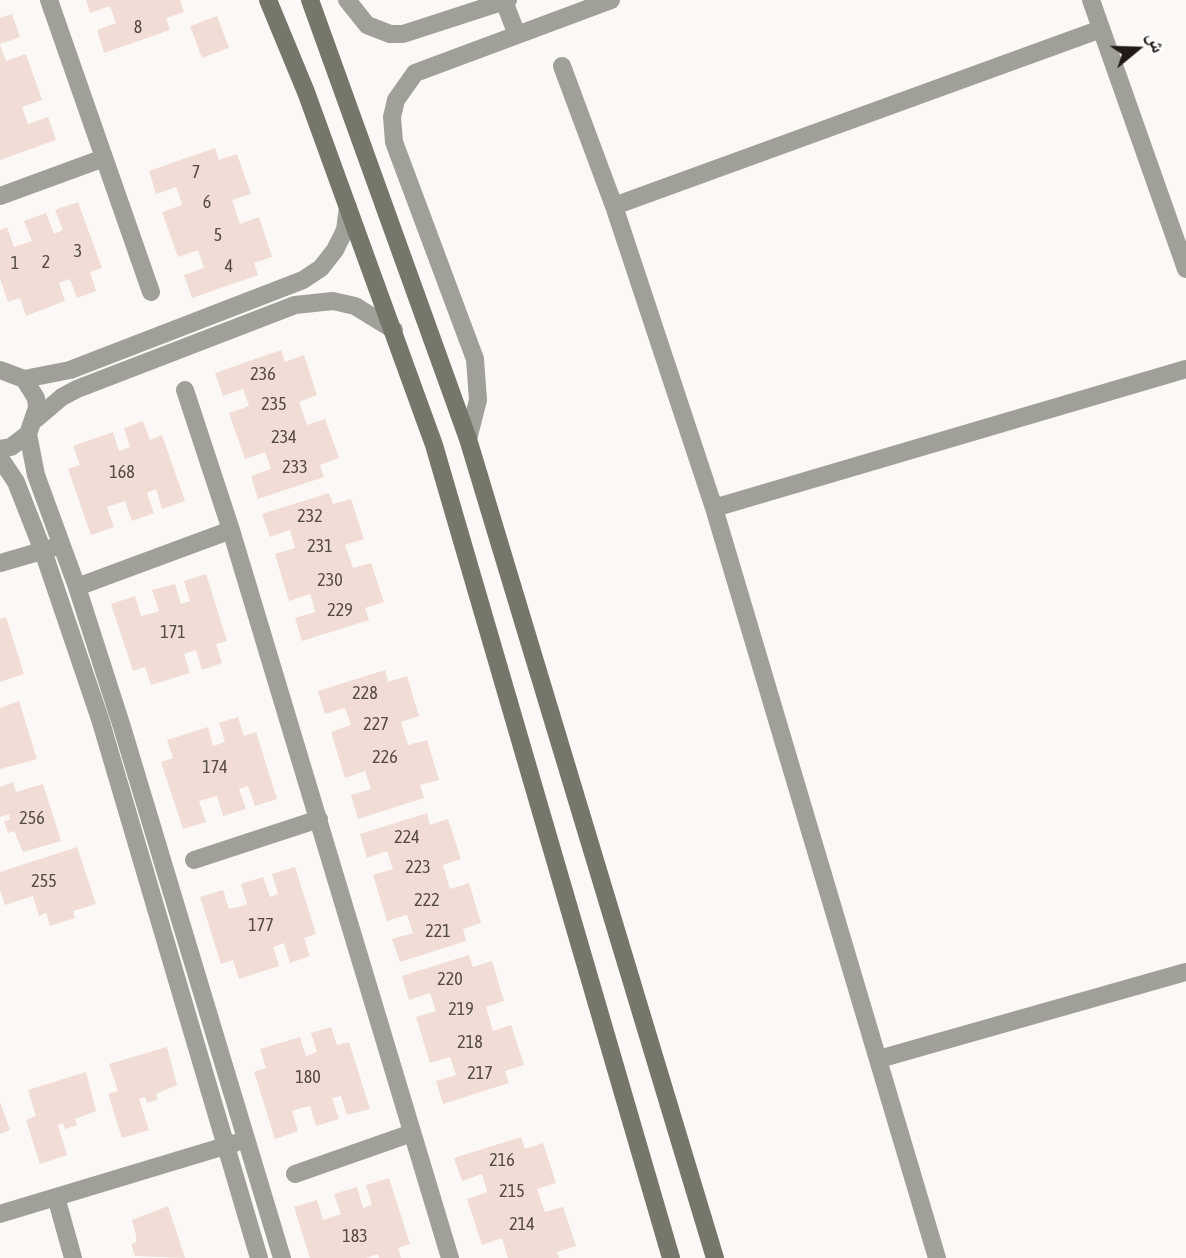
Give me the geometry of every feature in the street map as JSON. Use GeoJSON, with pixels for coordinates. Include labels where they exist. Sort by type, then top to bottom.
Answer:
{"type":"FeatureCollection","features":[{"type":"Feature","properties":{"kind":"street"},"geometry":{"type":"LineString","coordinates":[[49,0],[151,292]]}},
{"type":"Feature","properties":{"kind":"street"},"geometry":{"type":"LineString","coordinates":[[268,0],[394,330],[434,445],[671,1258]]}},
{"type":"Feature","properties":{"kind":"street"},"geometry":{"type":"LineString","coordinates":[[310,0],[468,439],[715,1258]]}},
{"type":"Feature","properties":{"kind":"street"},"geometry":{"type":"LineString","coordinates":[[347,0],[367,25],[390,34],[403,34],[506,1],[517,35]]}},
{"type":"Feature","properties":{"kind":"street"},"geometry":{"type":"LineString","coordinates":[[468,439],[478,400],[475,359],[394,142],[392,117],[404,86],[415,73],[611,0]]}},
{"type":"Feature","properties":{"kind":"street"},"geometry":{"type":"LineString","coordinates":[[1091,0],[1186,270]]}},
{"type":"Feature","properties":{"kind":"street"},"geometry":{"type":"LineString","coordinates":[[614,206],[1101,29]]}},
{"type":"Feature","properties":{"kind":"street"},"geometry":{"type":"LineString","coordinates":[[562,66],[614,206],[714,508],[936,1258]]}},
{"type":"Feature","properties":{"kind":"street"},"geometry":{"type":"LineString","coordinates":[[0,196],[104,158]]}},
{"type":"Feature","properties":{"kind":"street"},"geometry":{"type":"LineString","coordinates":[[24,379],[70,370],[303,280],[321,268],[335,250],[345,229],[348,207]]}},
{"type":"Feature","properties":{"kind":"street"},"geometry":{"type":"LineString","coordinates":[[0,449],[11,447],[62,397],[77,389],[295,305],[314,301],[344,303],[376,316],[394,330]]}},
{"type":"Feature","properties":{"kind":"street"},"geometry":{"type":"LineString","coordinates":[[2,368],[24,379],[36,398],[32,426],[32,462],[77,587],[282,1258]]}},
{"type":"Feature","properties":{"kind":"street"},"geometry":{"type":"LineString","coordinates":[[714,508],[1186,369]]}},
{"type":"Feature","properties":{"kind":"street"},"geometry":{"type":"LineString","coordinates":[[185,390],[319,818],[450,1258]]}},
{"type":"Feature","properties":{"kind":"street"},"geometry":{"type":"LineString","coordinates":[[0,458],[16,482],[43,551],[100,719],[259,1258]]}},
{"type":"Feature","properties":{"kind":"street"},"geometry":{"type":"LineString","coordinates":[[77,587],[231,530]]}},
{"type":"Feature","properties":{"kind":"street"},"geometry":{"type":"LineString","coordinates":[[0,564],[62,545]]}},
{"type":"Feature","properties":{"kind":"street"},"geometry":{"type":"LineString","coordinates":[[194,860],[319,818]]}},
{"type":"Feature","properties":{"kind":"street"},"geometry":{"type":"LineString","coordinates":[[879,1059],[1186,972]]}},
{"type":"Feature","properties":{"kind":"street"},"geometry":{"type":"LineString","coordinates":[[295,1174],[412,1133]]}},
{"type":"Feature","properties":{"kind":"street"},"geometry":{"type":"LineString","coordinates":[[0,1214],[247,1140]]}},
{"type":"Feature","properties":{"kind":"street"},"geometry":{"type":"LineString","coordinates":[[56,1197],[73,1258]]}},
{"type":"Feature","properties":{"kind":"building"},"geometry":{"type":"Polygon","coordinates":[[[86,0],[180,0],[184,12],[166,18],[170,30],[104,53],[97,30],[116,23],[110,6],[90,13],[86,0]]]}},
{"type":"Feature","properties":{"kind":"building"},"geometry":{"type":"Polygon","coordinates":[[[12,14],[20,37],[0,44],[0,18],[12,14]]]}},
{"type":"Feature","properties":{"kind":"building"},"geometry":{"type":"Polygon","coordinates":[[[217,16],[229,48],[202,58],[190,26],[217,16]]]}},
{"type":"Feature","properties":{"kind":"building"},"geometry":{"type":"Polygon","coordinates":[[[0,45],[6,61],[26,54],[42,100],[22,107],[28,124],[48,117],[56,140],[0,160],[0,45]]]}},
{"type":"Feature","properties":{"kind":"building"},"geometry":{"type":"Polygon","coordinates":[[[215,148],[219,160],[237,154],[251,194],[232,200],[240,224],[259,217],[272,257],[254,263],[258,275],[192,298],[184,275],[204,268],[198,250],[178,257],[162,212],[182,205],[179,195],[176,187],[156,194],[149,171],[215,148]]]}},
{"type":"Feature","properties":{"kind":"building"},"geometry":{"type":"Polygon","coordinates":[[[78,202],[102,268],[90,272],[96,291],[77,298],[70,279],[59,283],[65,301],[26,316],[20,298],[8,302],[0,279],[0,230],[7,227],[14,247],[32,241],[24,221],[46,213],[54,234],[63,230],[55,210],[78,202]]]}},
{"type":"Feature","properties":{"kind":"building"},"geometry":{"type":"Polygon","coordinates":[[[281,350],[285,362],[304,355],[317,395],[299,402],[307,425],[325,419],[339,458],[320,465],[324,477],[258,499],[251,476],[271,469],[265,452],[245,459],[229,413],[249,406],[243,389],[223,396],[215,373],[281,350]]]}},
{"type":"Feature","properties":{"kind":"building"},"geometry":{"type":"Polygon","coordinates":[[[143,421],[150,440],[162,435],[185,501],[162,509],[156,489],[147,493],[154,513],[132,521],[125,501],[107,507],[114,527],[91,535],[68,469],[80,465],[73,446],[113,432],[119,451],[130,447],[124,428],[143,421]]]}},
{"type":"Feature","properties":{"kind":"building"},"geometry":{"type":"Polygon","coordinates":[[[329,493],[333,504],[351,499],[364,539],[345,545],[353,568],[371,563],[384,602],[365,608],[369,620],[302,641],[295,618],[315,612],[313,603],[310,594],[289,601],[275,554],[295,548],[290,530],[270,537],[262,514],[329,493]]]}},
{"type":"Feature","properties":{"kind":"building"},"geometry":{"type":"Polygon","coordinates":[[[206,574],[227,641],[216,644],[222,663],[202,670],[196,650],[184,654],[190,673],[151,685],[145,667],[133,671],[111,604],[135,596],[141,616],[150,614],[159,611],[152,590],[175,584],[181,604],[190,601],[184,581],[206,574]]]}},
{"type":"Feature","properties":{"kind":"building"},"geometry":{"type":"Polygon","coordinates":[[[6,617],[24,674],[0,682],[0,619],[6,617]]]}},
{"type":"Feature","properties":{"kind":"building"},"geometry":{"type":"Polygon","coordinates":[[[385,670],[388,682],[407,676],[419,716],[401,722],[408,745],[427,740],[439,780],[420,785],[424,798],[358,819],[351,795],[371,789],[365,771],[345,778],[331,732],[351,725],[345,708],[325,714],[318,691],[385,670]]]}},
{"type":"Feature","properties":{"kind":"building"},"geometry":{"type":"Polygon","coordinates":[[[19,701],[37,759],[0,769],[0,708],[19,701]]]}},
{"type":"Feature","properties":{"kind":"building"},"geometry":{"type":"Polygon","coordinates":[[[238,717],[244,736],[256,732],[277,799],[255,806],[248,786],[239,789],[246,809],[223,816],[217,796],[199,801],[206,822],[183,829],[161,762],[173,758],[167,740],[208,727],[213,746],[225,742],[219,723],[238,717]]]}},
{"type":"Feature","properties":{"kind":"building"},"geometry":{"type":"Polygon","coordinates":[[[13,782],[16,792],[43,784],[61,841],[23,852],[14,831],[8,833],[4,821],[10,820],[9,814],[0,817],[0,787],[13,782]]]}},
{"type":"Feature","properties":{"kind":"building"},"geometry":{"type":"Polygon","coordinates":[[[427,813],[430,825],[448,819],[461,859],[443,865],[450,889],[469,883],[481,923],[463,929],[466,941],[400,962],[392,939],[413,933],[407,915],[387,921],[373,875],[393,869],[387,851],[367,858],[360,834],[427,813]]]}},
{"type":"Feature","properties":{"kind":"building"},"geometry":{"type":"Polygon","coordinates":[[[77,847],[96,904],[73,911],[75,918],[50,926],[46,913],[39,916],[33,896],[5,905],[0,890],[0,872],[77,847]]]}},
{"type":"Feature","properties":{"kind":"building"},"geometry":{"type":"Polygon","coordinates":[[[295,867],[316,934],[304,938],[310,956],[290,963],[284,943],[273,947],[279,966],[239,979],[233,960],[221,964],[200,897],[223,890],[229,909],[238,907],[247,904],[241,884],[263,877],[270,897],[278,894],[272,874],[295,867]]]}},
{"type":"Feature","properties":{"kind":"building"},"geometry":{"type":"Polygon","coordinates":[[[469,955],[473,967],[492,961],[504,1001],[486,1007],[493,1031],[511,1025],[524,1065],[505,1071],[509,1083],[443,1104],[436,1081],[456,1075],[450,1057],[430,1063],[416,1017],[436,1011],[430,993],[409,1000],[402,976],[469,955]]]}},
{"type":"Feature","properties":{"kind":"building"},"geometry":{"type":"Polygon","coordinates":[[[331,1027],[337,1045],[349,1042],[370,1109],[347,1115],[341,1096],[332,1098],[339,1119],[316,1126],[310,1106],[301,1108],[292,1111],[298,1131],[275,1139],[254,1072],[266,1068],[260,1049],[300,1037],[306,1056],[317,1052],[311,1033],[331,1027]]]}},
{"type":"Feature","properties":{"kind":"building"},"geometry":{"type":"Polygon","coordinates":[[[167,1047],[177,1085],[156,1094],[158,1099],[147,1103],[145,1097],[139,1099],[149,1130],[122,1138],[108,1094],[118,1091],[109,1064],[167,1047]]]}},
{"type":"Feature","properties":{"kind":"building"},"geometry":{"type":"Polygon","coordinates":[[[86,1072],[96,1111],[75,1119],[77,1125],[65,1129],[63,1123],[58,1125],[67,1155],[40,1164],[26,1120],[36,1116],[28,1090],[86,1072]]]}},
{"type":"Feature","properties":{"kind":"building"},"geometry":{"type":"Polygon","coordinates":[[[0,1102],[10,1130],[0,1134],[0,1102]]]}},
{"type":"Feature","properties":{"kind":"building"},"geometry":{"type":"Polygon","coordinates":[[[521,1137],[525,1149],[543,1143],[556,1183],[537,1189],[545,1212],[563,1207],[576,1246],[557,1252],[559,1258],[508,1258],[502,1238],[482,1245],[467,1199],[487,1192],[482,1174],[462,1181],[454,1158],[521,1137]]]}},
{"type":"Feature","properties":{"kind":"building"},"geometry":{"type":"Polygon","coordinates":[[[389,1178],[410,1244],[398,1248],[401,1258],[379,1258],[378,1254],[366,1258],[310,1258],[294,1207],[317,1200],[323,1220],[341,1214],[334,1194],[357,1187],[363,1208],[372,1205],[366,1185],[389,1178]]]}},
{"type":"Feature","properties":{"kind":"building"},"geometry":{"type":"Polygon","coordinates":[[[168,1206],[185,1258],[135,1256],[131,1244],[136,1242],[132,1220],[168,1206]]]}}]}
